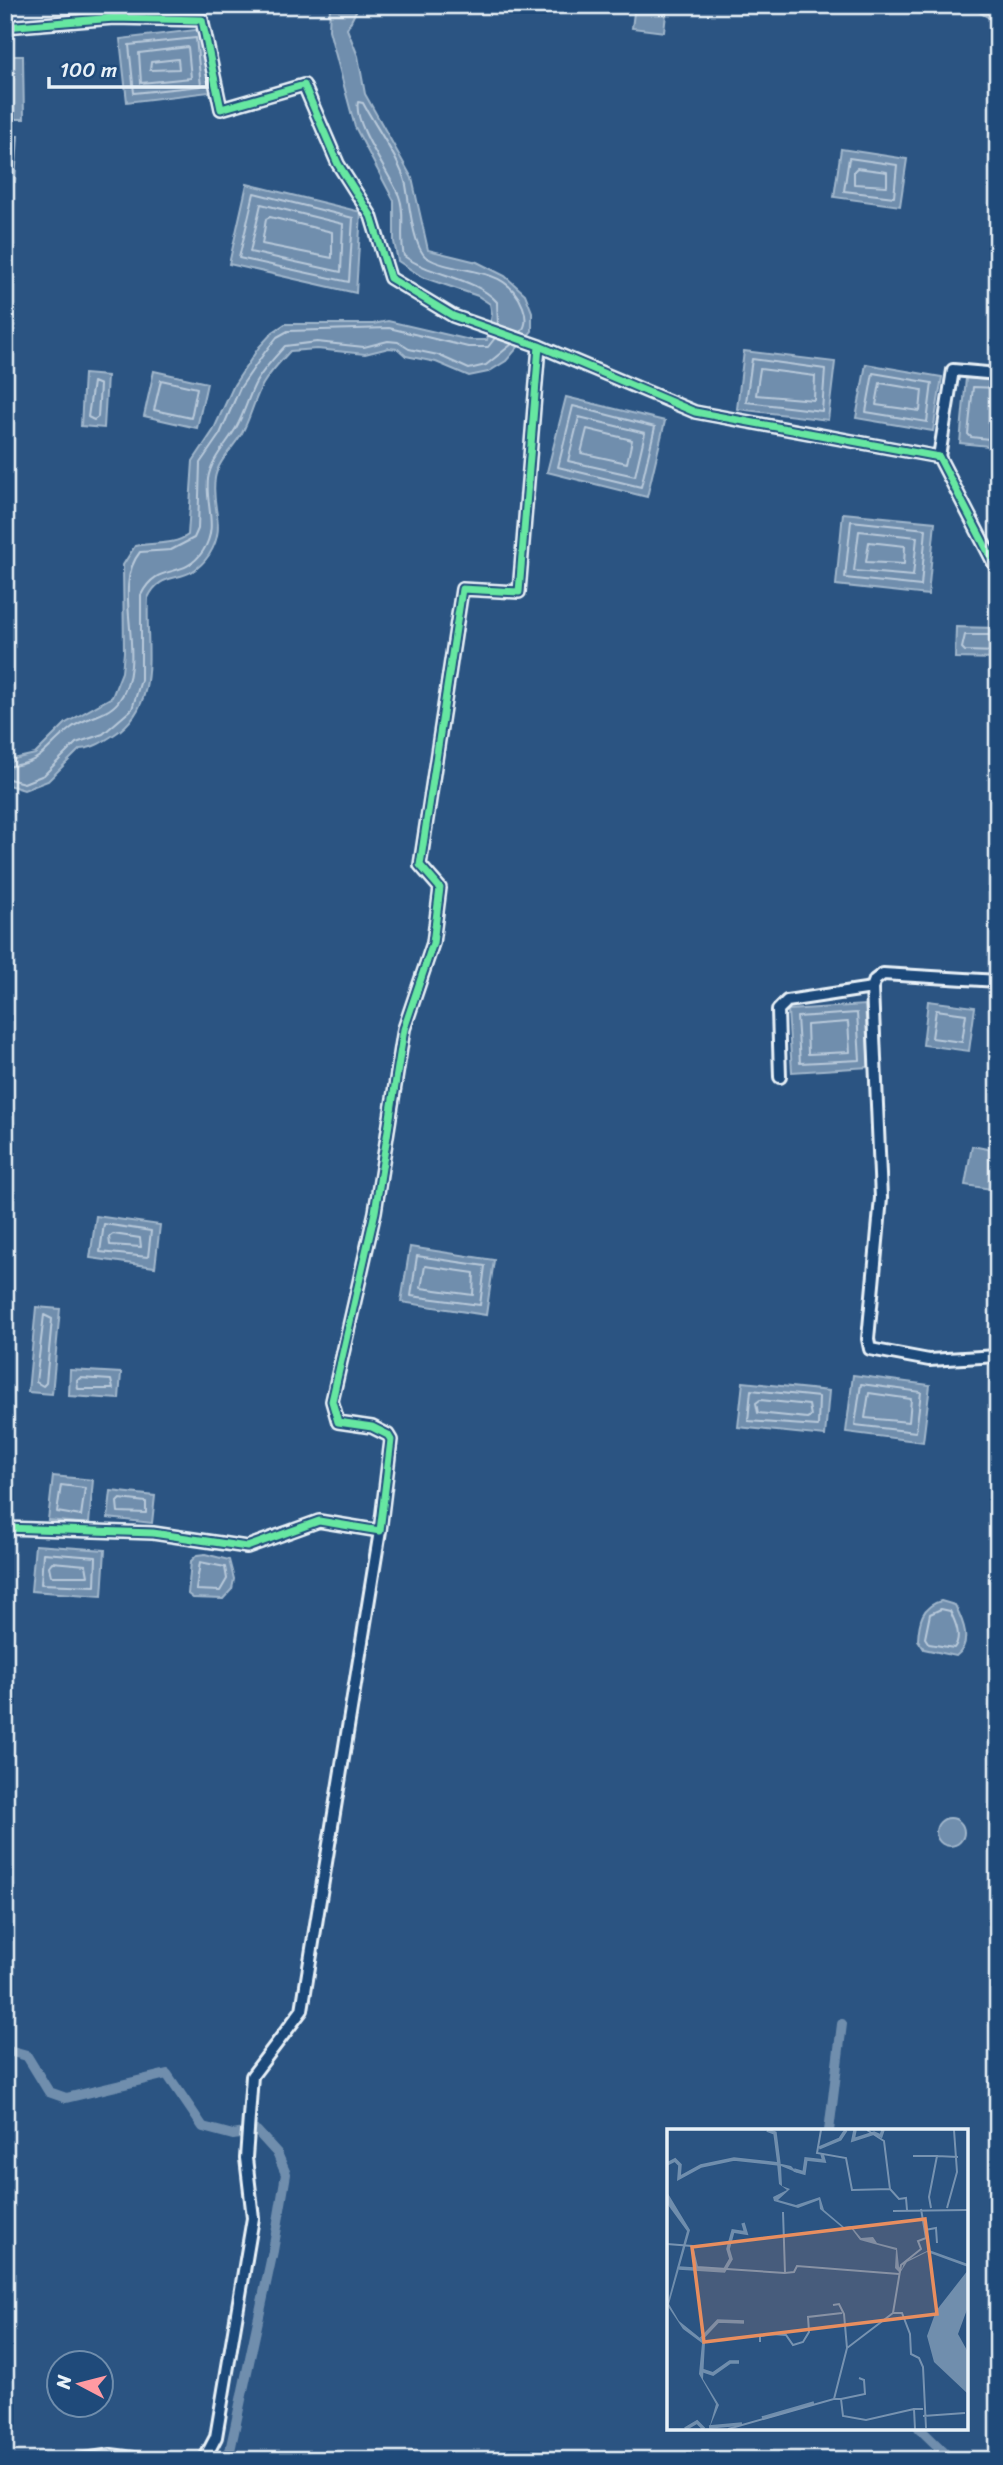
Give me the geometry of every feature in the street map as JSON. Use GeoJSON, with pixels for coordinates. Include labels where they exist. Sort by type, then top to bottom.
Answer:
{"type":"FeatureCollection","features":[{"type":"Feature","properties":{"kind":"street"},"geometry":{"type":"LineString","coordinates":[[114,5],[114,18]]}},
{"type":"Feature","properties":{"kind":"street"},"geometry":{"type":"LineString","coordinates":[[5,27],[114,18],[202,20],[220,109],[304,85],[338,164],[371,216],[390,278],[453,316],[539,345],[695,412],[939,457]]}},
{"type":"Feature","properties":{"kind":"street"},"geometry":{"type":"LineString","coordinates":[[204,2460],[216,2437],[253,2218],[246,2158],[252,2076],[302,2010],[380,1531],[391,1440],[388,1434],[372,1427],[338,1422],[332,1401],[374,1212],[404,1029],[433,943],[440,888],[420,864],[461,589],[519,592],[539,345]]}},
{"type":"Feature","properties":{"kind":"street"},"geometry":{"type":"LineString","coordinates":[[998,374],[953,370],[939,457],[998,571]]}},
{"type":"Feature","properties":{"kind":"street"},"geometry":{"type":"LineString","coordinates":[[998,981],[883,974],[875,980],[872,988],[881,1198],[868,1339],[870,1349],[929,1360],[998,1356]]}},
{"type":"Feature","properties":{"kind":"street"},"geometry":{"type":"LineString","coordinates":[[780,1077],[778,1010],[787,1001],[872,988]]}},
{"type":"Feature","properties":{"kind":"street"},"geometry":{"type":"LineString","coordinates":[[5,1528],[153,1533],[247,1547],[319,1521],[380,1531]]}},
{"type":"Feature","properties":{"kind":"street"},"geometry":{"type":"LineString","coordinates":[[78,2460],[111,2455],[150,2460]]}},
{"type":"Feature","properties":{"kind":"water"},"geometry":{"type":"Polygon","coordinates":[[[330,5],[359,5],[347,29],[358,56],[365,94],[412,178],[428,250],[477,262],[505,276],[525,294],[532,312],[532,331],[506,361],[488,372],[469,376],[436,362],[406,356],[398,349],[389,348],[365,354],[317,349],[290,351],[263,384],[242,433],[222,460],[217,472],[214,489],[218,526],[215,544],[209,555],[192,572],[161,583],[148,598],[148,672],[140,706],[130,721],[115,734],[94,746],[80,749],[48,781],[24,790],[5,784],[5,761],[35,754],[66,723],[112,697],[122,672],[124,652],[123,565],[135,546],[169,542],[188,535],[193,461],[213,431],[234,385],[259,347],[273,332],[285,324],[373,324],[388,321],[470,340],[487,340],[492,314],[490,304],[478,296],[422,277],[398,261],[394,242],[394,201],[355,127],[329,30],[330,5]]]}},
{"type":"Feature","properties":{"kind":"water"},"geometry":{"type":"Polygon","coordinates":[[[635,5],[667,5],[664,32],[632,28],[635,5]]]}},
{"type":"Feature","properties":{"kind":"water"},"geometry":{"type":"Polygon","coordinates":[[[967,5],[998,5],[998,23],[967,5]]]}},
{"type":"Feature","properties":{"kind":"water"},"geometry":{"type":"Polygon","coordinates":[[[203,29],[210,92],[127,102],[120,39],[203,29]]]}},
{"type":"Feature","properties":{"kind":"water"},"geometry":{"type":"Polygon","coordinates":[[[5,56],[23,56],[24,119],[5,119],[5,56]]]}},
{"type":"Feature","properties":{"kind":"water"},"geometry":{"type":"Polygon","coordinates":[[[5,136],[18,136],[15,182],[5,182],[5,136]]]}},
{"type":"Feature","properties":{"kind":"water"},"geometry":{"type":"Polygon","coordinates":[[[841,149],[907,159],[900,206],[834,197],[841,149]]]}},
{"type":"Feature","properties":{"kind":"water"},"geometry":{"type":"Polygon","coordinates":[[[247,184],[361,212],[356,293],[229,264],[247,184]]]}},
{"type":"Feature","properties":{"kind":"water"},"geometry":{"type":"Polygon","coordinates":[[[744,351],[835,362],[828,420],[737,409],[744,351]]]}},
{"type":"Feature","properties":{"kind":"water"},"geometry":{"type":"Polygon","coordinates":[[[866,364],[942,377],[933,431],[856,418],[866,364]]]}},
{"type":"Feature","properties":{"kind":"water"},"geometry":{"type":"Polygon","coordinates":[[[154,371],[207,383],[197,428],[144,416],[154,371]]]}},
{"type":"Feature","properties":{"kind":"water"},"geometry":{"type":"Polygon","coordinates":[[[84,374],[107,376],[104,428],[81,426],[84,374]]]}},
{"type":"Feature","properties":{"kind":"water"},"geometry":{"type":"Polygon","coordinates":[[[966,378],[998,381],[998,447],[960,443],[966,378]]]}},
{"type":"Feature","properties":{"kind":"water"},"geometry":{"type":"Polygon","coordinates":[[[566,397],[665,421],[647,497],[547,472],[566,397]]]}},
{"type":"Feature","properties":{"kind":"water"},"geometry":{"type":"Polygon","coordinates":[[[843,513],[935,522],[928,595],[836,585],[843,513]]]}},
{"type":"Feature","properties":{"kind":"water"},"geometry":{"type":"Polygon","coordinates":[[[956,627],[998,628],[998,659],[955,658],[956,627]]]}},
{"type":"Feature","properties":{"kind":"water"},"geometry":{"type":"Polygon","coordinates":[[[928,1001],[975,1007],[969,1051],[923,1045],[928,1001]]]}},
{"type":"Feature","properties":{"kind":"water"},"geometry":{"type":"Polygon","coordinates":[[[865,1005],[869,1067],[792,1072],[788,1010],[865,1005]]]}},
{"type":"Feature","properties":{"kind":"water"},"geometry":{"type":"Polygon","coordinates":[[[972,1146],[998,1151],[998,1190],[965,1185],[972,1146]]]}},
{"type":"Feature","properties":{"kind":"water"},"geometry":{"type":"Polygon","coordinates":[[[96,1216],[160,1225],[155,1267],[90,1258],[96,1216]]]}},
{"type":"Feature","properties":{"kind":"water"},"geometry":{"type":"Polygon","coordinates":[[[410,1247],[494,1260],[486,1315],[401,1302],[410,1247]]]}},
{"type":"Feature","properties":{"kind":"water"},"geometry":{"type":"Polygon","coordinates":[[[36,1307],[60,1309],[52,1394],[28,1392],[36,1307]]]}},
{"type":"Feature","properties":{"kind":"water"},"geometry":{"type":"Polygon","coordinates":[[[70,1370],[121,1373],[119,1399],[69,1396],[70,1370]]]}},
{"type":"Feature","properties":{"kind":"water"},"geometry":{"type":"Polygon","coordinates":[[[853,1375],[930,1385],[923,1442],[846,1432],[853,1375]]]}},
{"type":"Feature","properties":{"kind":"water"},"geometry":{"type":"Polygon","coordinates":[[[743,1382],[829,1391],[825,1436],[738,1427],[743,1382]]]}},
{"type":"Feature","properties":{"kind":"water"},"geometry":{"type":"Polygon","coordinates":[[[53,1476],[93,1480],[89,1524],[48,1520],[53,1476]]]}},
{"type":"Feature","properties":{"kind":"water"},"geometry":{"type":"Polygon","coordinates":[[[111,1491],[155,1496],[152,1523],[108,1518],[111,1491]]]}},
{"type":"Feature","properties":{"kind":"water"},"geometry":{"type":"Polygon","coordinates":[[[35,1545],[105,1550],[102,1596],[31,1591],[35,1545]]]}},
{"type":"Feature","properties":{"kind":"water"},"geometry":{"type":"Polygon","coordinates":[[[205,1554],[229,1560],[234,1579],[232,1589],[223,1599],[193,1598],[188,1594],[191,1561],[197,1555],[205,1554]]]}},
{"type":"Feature","properties":{"kind":"water"},"geometry":{"type":"Polygon","coordinates":[[[941,1601],[955,1605],[965,1632],[964,1645],[956,1656],[924,1649],[918,1640],[923,1615],[935,1603],[941,1601]]]}},
{"type":"Feature","properties":{"kind":"water"},"geometry":{"type":"Polygon","coordinates":[[[950,1818],[960,1822],[964,1832],[960,1842],[950,1846],[940,1842],[936,1832],[940,1822],[950,1818]]]}},
{"type":"Feature","properties":{"kind":"waterway"},"geometry":{"type":"LineString","coordinates":[[829,2129],[842,2024]]}},
{"type":"Feature","properties":{"kind":"waterway"},"geometry":{"type":"LineString","coordinates":[[5,2050],[27,2056],[49,2092],[66,2098],[167,2074],[203,2127],[233,2135],[257,2131],[277,2153],[286,2174],[273,2251],[228,2460]]}},
{"type":"Feature","properties":{"kind":"waterway"},"geometry":{"type":"LineString","coordinates":[[921,2430],[952,2460]]}},
{"type":"Feature","properties":{"kind":"cycle path"},"geometry":{"type":"LineString","coordinates":[[5,27],[114,18],[202,20],[221,109],[304,85],[338,164],[371,216],[390,278],[453,316],[539,346],[695,412],[939,457],[998,571]]}},
{"type":"Feature","properties":{"kind":"cycle path"},"geometry":{"type":"LineString","coordinates":[[5,1528],[153,1533],[247,1547],[319,1521],[380,1531],[391,1440],[388,1435],[372,1427],[338,1422],[332,1401],[375,1212],[404,1029],[433,943],[440,888],[420,865],[462,589],[519,592],[539,346]]}}]}
